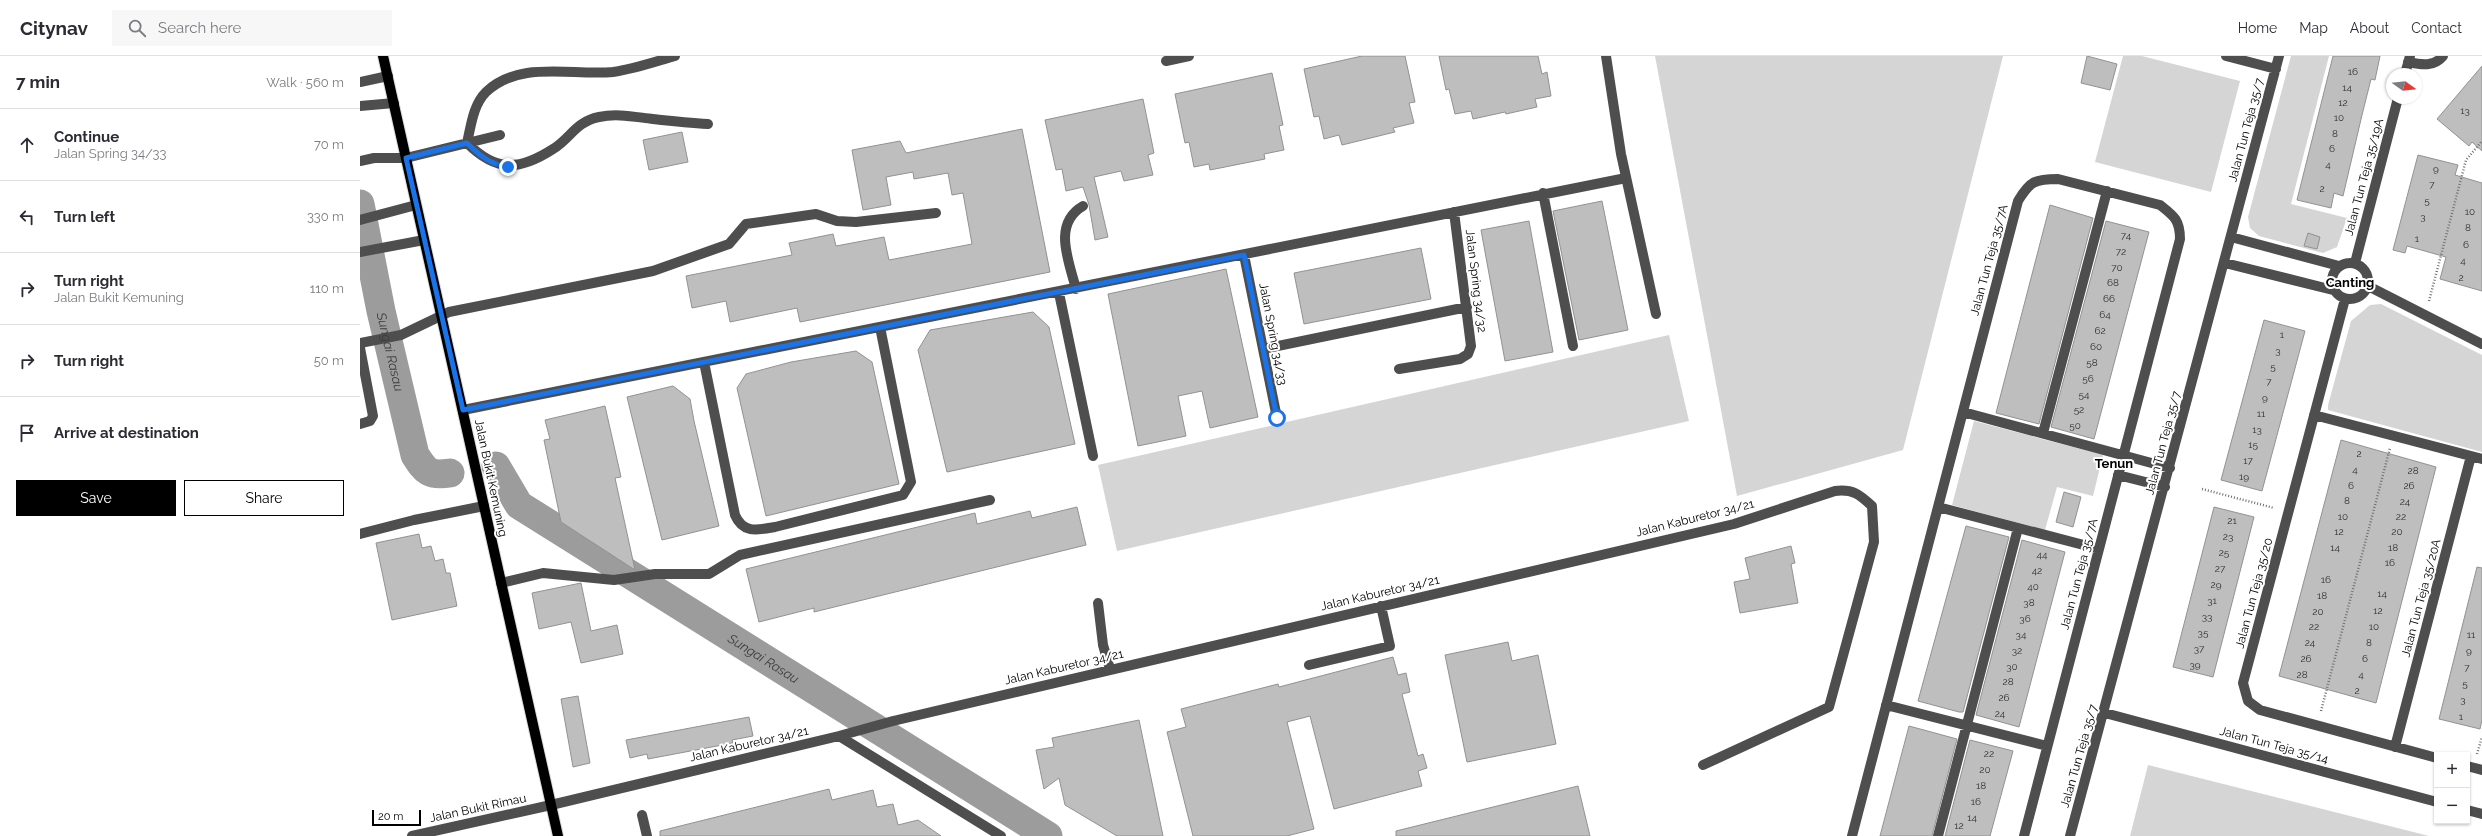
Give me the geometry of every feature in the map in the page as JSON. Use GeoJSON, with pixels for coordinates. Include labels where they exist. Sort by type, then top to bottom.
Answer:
{"type":"FeatureCollection","features":[{"type":"Feature","properties":{"kind":"main road","name":"Jalan Bukit Kemuning"},"geometry":{"type":"LineString","coordinates":[[383,56],[424,240],[445,313],[463,410],[558,836]]}},
{"type":"Feature","properties":{"kind":"street"},"geometry":{"type":"LineString","coordinates":[[467,143],[476,106],[486,92],[507,78],[550,71],[612,72],[634,68],[675,56]]}},
{"type":"Feature","properties":{"kind":"street"},"geometry":{"type":"LineString","coordinates":[[1166,61],[1189,56]]}},
{"type":"Feature","properties":{"kind":"street"},"geometry":{"type":"LineString","coordinates":[[1606,56],[1626,178],[1656,314]]}},
{"type":"Feature","properties":{"kind":"street"},"geometry":{"type":"LineString","coordinates":[[2226,56],[2240,58],[2276,68]]}},
{"type":"Feature","properties":{"kind":"street","name":"Jalan Tun Teja 35/7"},"geometry":{"type":"LineString","coordinates":[[2070,836],[2105,713],[2279,56]]}},
{"type":"Feature","properties":{"kind":"street"},"geometry":{"type":"LineString","coordinates":[[2409,59],[2422,65],[2438,62],[2443,56]]}},
{"type":"Feature","properties":{"kind":"street"},"geometry":{"type":"LineString","coordinates":[[360,82],[388,76]]}},
{"type":"Feature","properties":{"kind":"street"},"geometry":{"type":"LineString","coordinates":[[360,106],[394,103]]}},
{"type":"Feature","properties":{"kind":"street","name":"Jalan Tun Teja 35/19A"},"geometry":{"type":"LineString","coordinates":[[2355,263],[2396,104]]}},
{"type":"Feature","properties":{"kind":"street"},"geometry":{"type":"LineString","coordinates":[[467,143],[481,157],[497,165],[508,167],[525,162],[553,149],[583,121],[599,117],[617,114],[708,124]]}},
{"type":"Feature","properties":{"kind":"street"},"geometry":{"type":"LineString","coordinates":[[360,161],[374,158],[406,158],[500,135]]}},
{"type":"Feature","properties":{"kind":"street"},"geometry":{"type":"LineString","coordinates":[[463,410],[1058,293],[1543,193],[1626,178]]}},
{"type":"Feature","properties":{"kind":"street","name":"Jalan Tun Teja 35/7A"},"geometry":{"type":"LineString","coordinates":[[1852,836],[2018,201],[2028,184],[2042,179],[2058,179],[2160,205],[2172,214],[2180,225],[2180,239],[2024,836]]}},
{"type":"Feature","properties":{"kind":"street"},"geometry":{"type":"LineString","coordinates":[[2043,433],[2107,192]]}},
{"type":"Feature","properties":{"kind":"street"},"geometry":{"type":"LineString","coordinates":[[1543,193],[1573,346]]}},
{"type":"Feature","properties":{"kind":"street"},"geometry":{"type":"LineString","coordinates":[[360,220],[416,205]]}},
{"type":"Feature","properties":{"kind":"street"},"geometry":{"type":"LineString","coordinates":[[1076,289],[1065,247],[1064,232],[1074,211],[1083,206]]}},
{"type":"Feature","properties":{"kind":"street","name":"Jalan Spring 34/32"},"geometry":{"type":"LineString","coordinates":[[1399,368],[1460,358],[1468,354],[1471,346],[1454,212]]}},
{"type":"Feature","properties":{"kind":"street"},"geometry":{"type":"LineString","coordinates":[[365,342],[401,335],[445,313],[468,307],[653,271],[728,244],[746,224],[816,214],[837,222],[856,222],[936,213]]}},
{"type":"Feature","properties":{"kind":"street"},"geometry":{"type":"LineString","coordinates":[[2231,238],[2339,266]]}},
{"type":"Feature","properties":{"kind":"street"},"geometry":{"type":"LineString","coordinates":[[360,252],[424,240]]}},
{"type":"Feature","properties":{"kind":"street","name":"Jalan Spring 34/33"},"geometry":{"type":"LineString","coordinates":[[1244,255],[1277,418]]}},
{"type":"Feature","properties":{"kind":"street"},"geometry":{"type":"LineString","coordinates":[[2225,262],[2334,290],[2345,299],[2359,297],[2368,286],[2366,272],[2355,263],[2346,263],[2339,266],[2332,276],[2334,290]]}},
{"type":"Feature","properties":{"kind":"street"},"geometry":{"type":"LineString","coordinates":[[2368,286],[2482,344]]}},
{"type":"Feature","properties":{"kind":"street"},"geometry":{"type":"LineString","coordinates":[[1058,293],[1093,456]]}},
{"type":"Feature","properties":{"kind":"street","name":"Jalan Tun Teja 35/20"},"geometry":{"type":"LineString","coordinates":[[2345,299],[2243,683],[2248,701],[2260,710],[2434,757]]}},
{"type":"Feature","properties":{"kind":"street"},"geometry":{"type":"LineString","coordinates":[[1263,349],[1467,307]]}},
{"type":"Feature","properties":{"kind":"street"},"geometry":{"type":"LineString","coordinates":[[704,362],[735,515],[738,523],[746,529],[753,531],[775,527],[903,495],[911,482],[880,327]]}},
{"type":"Feature","properties":{"kind":"street"},"geometry":{"type":"LineString","coordinates":[[360,348],[374,416],[370,421],[360,424]]}},
{"type":"Feature","properties":{"kind":"street"},"geometry":{"type":"LineString","coordinates":[[1963,412],[2170,468]]}},
{"type":"Feature","properties":{"kind":"street"},"geometry":{"type":"LineString","coordinates":[[2314,415],[2482,459]]}},
{"type":"Feature","properties":{"kind":"street","name":"Jalan Tun Teja 35/20A"},"geometry":{"type":"LineString","coordinates":[[2395,747],[2471,456]]}},
{"type":"Feature","properties":{"kind":"street"},"geometry":{"type":"LineString","coordinates":[[2118,475],[2165,487]]}},
{"type":"Feature","properties":{"kind":"street","name":"Jalan Kaburetor 34/21"},"geometry":{"type":"LineString","coordinates":[[551,805],[839,736],[893,721],[1734,524],[1835,492],[1849,490],[1859,493],[1872,506],[1874,542],[1829,708],[1703,765]]}},
{"type":"Feature","properties":{"kind":"street"},"geometry":{"type":"LineString","coordinates":[[501,583],[543,573],[614,580],[655,574],[709,574],[740,555],[990,500]]}},
{"type":"Feature","properties":{"kind":"street"},"geometry":{"type":"LineString","coordinates":[[360,534],[414,520],[484,506]]}},
{"type":"Feature","properties":{"kind":"street"},"geometry":{"type":"LineString","coordinates":[[1938,508],[2099,549]]}},
{"type":"Feature","properties":{"kind":"street"},"geometry":{"type":"LineString","coordinates":[[1938,836],[2018,528]]}},
{"type":"Feature","properties":{"kind":"street"},"geometry":{"type":"LineString","coordinates":[[1098,603],[1103,645],[1110,670]]}},
{"type":"Feature","properties":{"kind":"street"},"geometry":{"type":"LineString","coordinates":[[1309,666],[1390,646],[1381,606]]}},
{"type":"Feature","properties":{"kind":"street"},"geometry":{"type":"LineString","coordinates":[[1886,705],[2047,746]]}},
{"type":"Feature","properties":{"kind":"street","name":"Jalan Tun Teja 35/14"},"geometry":{"type":"LineString","coordinates":[[2105,713],[2434,801]]}},
{"type":"Feature","properties":{"kind":"street"},"geometry":{"type":"LineString","coordinates":[[839,736],[1002,836]]}},
{"type":"Feature","properties":{"kind":"street"},"geometry":{"type":"LineString","coordinates":[[2470,767],[2482,770]]}},
{"type":"Feature","properties":{"kind":"street","name":"Jalan Bukit Rimau"},"geometry":{"type":"LineString","coordinates":[[412,836],[551,805]]}},
{"type":"Feature","properties":{"kind":"street"},"geometry":{"type":"LineString","coordinates":[[2470,811],[2482,814]]}},
{"type":"Feature","properties":{"kind":"street"},"geometry":{"type":"LineString","coordinates":[[642,815],[647,836]]}},
{"type":"Feature","properties":{"kind":"path"},"geometry":{"type":"LineString","coordinates":[[2429,301],[2466,160],[2482,141]]}},
{"type":"Feature","properties":{"kind":"path"},"geometry":{"type":"LineString","coordinates":[[2321,711],[2393,436]]}},
{"type":"Feature","properties":{"kind":"path"},"geometry":{"type":"LineString","coordinates":[[2202,490],[2274,508]]}},
{"type":"Feature","properties":{"kind":"path"},"geometry":{"type":"LineString","coordinates":[[2478,754],[2482,737]]}},
{"type":"Feature","properties":{"kind":"shaded area"},"geometry":{"type":"Polygon","coordinates":[[[1655,56],[2003,56],[1903,450],[1737,496],[1655,56]]]}},
{"type":"Feature","properties":{"kind":"shaded area"},"geometry":{"type":"Polygon","coordinates":[[[2123,56],[2142,56],[2240,81],[2211,192],[2095,162],[2123,56]]]}},
{"type":"Feature","properties":{"kind":"shaded area"},"geometry":{"type":"Polygon","coordinates":[[[2291,56],[2329,56],[2291,204],[2347,218],[2337,247],[2323,253],[2259,236],[2250,228],[2248,217],[2291,56]]]}},
{"type":"Feature","properties":{"kind":"shaded area"},"geometry":{"type":"Polygon","coordinates":[[[2381,304],[2482,355],[2482,452],[2328,410],[2328,405],[2351,321],[2370,305],[2381,304]]]}},
{"type":"Feature","properties":{"kind":"shaded area"},"geometry":{"type":"Polygon","coordinates":[[[1669,335],[1689,421],[1117,551],[1098,465],[1669,335]]]}},
{"type":"Feature","properties":{"kind":"shaded area"},"geometry":{"type":"Polygon","coordinates":[[[1974,421],[2103,455],[2093,496],[2057,487],[2045,530],[1952,505],[1974,421]]]}},
{"type":"Feature","properties":{"kind":"shaded area"},"geometry":{"type":"Polygon","coordinates":[[[2148,765],[2429,836],[2130,836],[2148,765]]]}},
{"type":"Feature","properties":{"kind":"building"},"geometry":{"type":"Polygon","coordinates":[[[1362,56],[1405,56],[1415,102],[1409,103],[1414,123],[1393,128],[1395,132],[1342,145],[1339,135],[1324,139],[1319,116],[1314,117],[1304,69],[1362,56]]]}},
{"type":"Feature","properties":{"kind":"building"},"geometry":{"type":"Polygon","coordinates":[[[1439,56],[1538,56],[1542,74],[1547,72],[1551,96],[1535,99],[1537,107],[1506,114],[1505,112],[1473,119],[1471,111],[1455,114],[1449,89],[1446,90],[1439,56]]]}},
{"type":"Feature","properties":{"kind":"building"},"geometry":{"type":"Polygon","coordinates":[[[2087,56],[2117,64],[2110,90],[2081,83],[2087,56]]]}},
{"type":"Feature","properties":{"kind":"building"},"geometry":{"type":"Polygon","coordinates":[[[2333,56],[2380,56],[2375,80],[2371,79],[2343,196],[2334,193],[2331,208],[2297,200],[2333,56]]]}},
{"type":"Feature","properties":{"kind":"building"},"geometry":{"type":"Polygon","coordinates":[[[2482,66],[2482,151],[2472,142],[2469,146],[2437,119],[2482,66]]]}},
{"type":"Feature","properties":{"kind":"building"},"geometry":{"type":"Polygon","coordinates":[[[1272,73],[1283,125],[1279,126],[1284,150],[1264,154],[1265,159],[1210,170],[1209,164],[1194,167],[1189,142],[1185,143],[1175,94],[1272,73]]]}},
{"type":"Feature","properties":{"kind":"building"},"geometry":{"type":"Polygon","coordinates":[[[1143,99],[1154,153],[1148,155],[1153,175],[1124,181],[1121,171],[1094,177],[1108,237],[1095,240],[1089,205],[1083,187],[1066,191],[1062,169],[1056,170],[1045,120],[1143,99]]]}},
{"type":"Feature","properties":{"kind":"building"},"geometry":{"type":"Polygon","coordinates":[[[1022,129],[1050,272],[800,322],[797,308],[730,322],[726,301],[692,308],[686,276],[792,255],[789,243],[833,234],[836,246],[884,237],[889,260],[972,244],[963,193],[952,195],[948,173],[914,179],[913,172],[886,177],[891,205],[863,210],[852,150],[900,141],[906,153],[1022,129]]]}},
{"type":"Feature","properties":{"kind":"building"},"geometry":{"type":"Polygon","coordinates":[[[682,132],[688,162],[649,170],[643,140],[682,132]]]}},
{"type":"Feature","properties":{"kind":"building"},"geometry":{"type":"Polygon","coordinates":[[[2418,155],[2458,165],[2455,175],[2482,183],[2482,291],[2440,279],[2446,257],[2407,246],[2405,253],[2393,250],[2418,155]]]}},
{"type":"Feature","properties":{"kind":"building"},"geometry":{"type":"Polygon","coordinates":[[[1602,201],[1628,330],[1579,340],[1553,211],[1602,201]]]}},
{"type":"Feature","properties":{"kind":"building"},"geometry":{"type":"Polygon","coordinates":[[[2050,205],[2093,218],[2039,424],[1996,413],[2050,205]]]}},
{"type":"Feature","properties":{"kind":"building"},"geometry":{"type":"Polygon","coordinates":[[[1529,221],[1553,352],[1505,361],[1481,230],[1529,221]]]}},
{"type":"Feature","properties":{"kind":"building"},"geometry":{"type":"Polygon","coordinates":[[[2106,221],[2149,232],[2094,439],[2051,427],[2106,221]]]}},
{"type":"Feature","properties":{"kind":"building"},"geometry":{"type":"Polygon","coordinates":[[[2308,233],[2320,237],[2317,249],[2304,246],[2308,233]]]}},
{"type":"Feature","properties":{"kind":"building"},"geometry":{"type":"Polygon","coordinates":[[[1421,248],[1431,299],[1304,324],[1294,273],[1421,248]]]}},
{"type":"Feature","properties":{"kind":"building"},"geometry":{"type":"Polygon","coordinates":[[[1226,269],[1258,417],[1210,428],[1202,391],[1178,396],[1186,436],[1138,446],[1108,294],[1226,269]]]}},
{"type":"Feature","properties":{"kind":"building"},"geometry":{"type":"Polygon","coordinates":[[[1033,312],[1049,327],[1075,444],[947,472],[918,350],[930,330],[1033,312]]]}},
{"type":"Feature","properties":{"kind":"building"},"geometry":{"type":"Polygon","coordinates":[[[2264,320],[2305,331],[2262,491],[2221,480],[2264,320]]]}},
{"type":"Feature","properties":{"kind":"building"},"geometry":{"type":"Polygon","coordinates":[[[856,351],[872,362],[899,484],[766,516],[737,388],[746,374],[791,362],[856,351]]]}},
{"type":"Feature","properties":{"kind":"building"},"geometry":{"type":"Polygon","coordinates":[[[673,386],[690,399],[719,526],[662,540],[627,397],[673,386]]]}},
{"type":"Feature","properties":{"kind":"building"},"geometry":{"type":"Polygon","coordinates":[[[605,406],[621,477],[615,478],[635,570],[561,522],[544,440],[550,439],[545,420],[605,406]]]}},
{"type":"Feature","properties":{"kind":"building"},"geometry":{"type":"Polygon","coordinates":[[[2341,440],[2436,467],[2376,703],[2279,676],[2341,440]]]}},
{"type":"Feature","properties":{"kind":"building"},"geometry":{"type":"Polygon","coordinates":[[[2064,492],[2081,497],[2073,527],[2056,522],[2064,492]]]}},
{"type":"Feature","properties":{"kind":"building"},"geometry":{"type":"Polygon","coordinates":[[[1077,507],[1086,545],[814,612],[814,608],[759,622],[746,569],[975,513],[977,524],[1030,511],[1032,518],[1077,507]]]}},
{"type":"Feature","properties":{"kind":"building"},"geometry":{"type":"Polygon","coordinates":[[[2214,507],[2254,517],[2213,677],[2173,667],[2214,507]]]}},
{"type":"Feature","properties":{"kind":"building"},"geometry":{"type":"Polygon","coordinates":[[[1966,526],[2009,537],[1963,712],[1959,712],[1918,701],[1966,526]]]}},
{"type":"Feature","properties":{"kind":"building"},"geometry":{"type":"Polygon","coordinates":[[[419,534],[422,548],[431,546],[435,561],[443,559],[446,573],[450,573],[457,606],[392,620],[376,543],[419,534]]]}},
{"type":"Feature","properties":{"kind":"building"},"geometry":{"type":"Polygon","coordinates":[[[2022,540],[2065,552],[2019,727],[1976,715],[2022,540]]]}},
{"type":"Feature","properties":{"kind":"building"},"geometry":{"type":"Polygon","coordinates":[[[1791,546],[1795,563],[1791,564],[1798,603],[1740,613],[1734,582],[1750,579],[1745,558],[1791,546]]]}},
{"type":"Feature","properties":{"kind":"building"},"geometry":{"type":"Polygon","coordinates":[[[2477,567],[2482,568],[2482,720],[2480,729],[2439,719],[2477,567]]]}},
{"type":"Feature","properties":{"kind":"building"},"geometry":{"type":"Polygon","coordinates":[[[581,583],[591,631],[617,625],[623,654],[581,663],[571,622],[539,629],[532,593],[581,583]]]}},
{"type":"Feature","properties":{"kind":"building"},"geometry":{"type":"Polygon","coordinates":[[[1508,642],[1512,661],[1538,655],[1556,744],[1467,762],[1445,655],[1508,642]]]}},
{"type":"Feature","properties":{"kind":"building"},"geometry":{"type":"Polygon","coordinates":[[[1393,657],[1398,675],[1406,673],[1410,692],[1402,694],[1418,756],[1423,754],[1427,768],[1418,771],[1422,786],[1334,809],[1310,716],[1287,722],[1314,829],[1287,836],[1193,836],[1167,732],[1186,727],[1181,709],[1278,684],[1279,687],[1393,657]]]}},
{"type":"Feature","properties":{"kind":"building"},"geometry":{"type":"Polygon","coordinates":[[[578,696],[590,763],[573,767],[561,699],[578,696]]]}},
{"type":"Feature","properties":{"kind":"building"},"geometry":{"type":"Polygon","coordinates":[[[749,717],[753,736],[732,740],[733,743],[648,759],[647,754],[630,758],[626,740],[749,717]]]}},
{"type":"Feature","properties":{"kind":"building"},"geometry":{"type":"Polygon","coordinates":[[[1139,720],[1163,836],[1117,836],[1065,805],[1059,778],[1044,789],[1036,750],[1054,747],[1052,738],[1139,720]]]}},
{"type":"Feature","properties":{"kind":"building"},"geometry":{"type":"Polygon","coordinates":[[[1909,726],[1957,739],[1932,836],[1880,836],[1909,726]]]}},
{"type":"Feature","properties":{"kind":"building"},"geometry":{"type":"Polygon","coordinates":[[[1970,740],[2013,751],[1990,836],[1945,836],[1970,740]]]}},
{"type":"Feature","properties":{"kind":"building"},"geometry":{"type":"Polygon","coordinates":[[[1578,786],[1590,836],[1396,836],[1396,831],[1578,786]]]}},
{"type":"Feature","properties":{"kind":"building"},"geometry":{"type":"Polygon","coordinates":[[[829,789],[832,800],[873,790],[877,807],[893,804],[898,825],[918,820],[941,836],[660,836],[660,831],[829,789]]]}},
{"type":"Feature","properties":{"kind":"waterway","name":"Sungai Rasau"},"geometry":{"type":"LineString","coordinates":[[360,204],[381,311],[415,455],[429,472],[437,474],[450,473]]}},
{"type":"Feature","properties":{"kind":"waterway","name":"Sungai Rasau"},"geometry":{"type":"LineString","coordinates":[[496,466],[519,505],[1048,836]]}},
{"type":"Feature","properties":{"kind":"district","name":"Canting"},"geometry":{"type":"Point","coordinates":[2350,282]}},
{"type":"Feature","properties":{"kind":"district","name":"Tenun"},"geometry":{"type":"Point","coordinates":[2114,463]}},
{"type":"Feature","properties":{"kind":"route"},"geometry":{"type":"LineString","coordinates":[[508,167],[497,165],[481,157],[467,143],[406,158],[463,410],[1244,255],[1277,418]]}}]}
